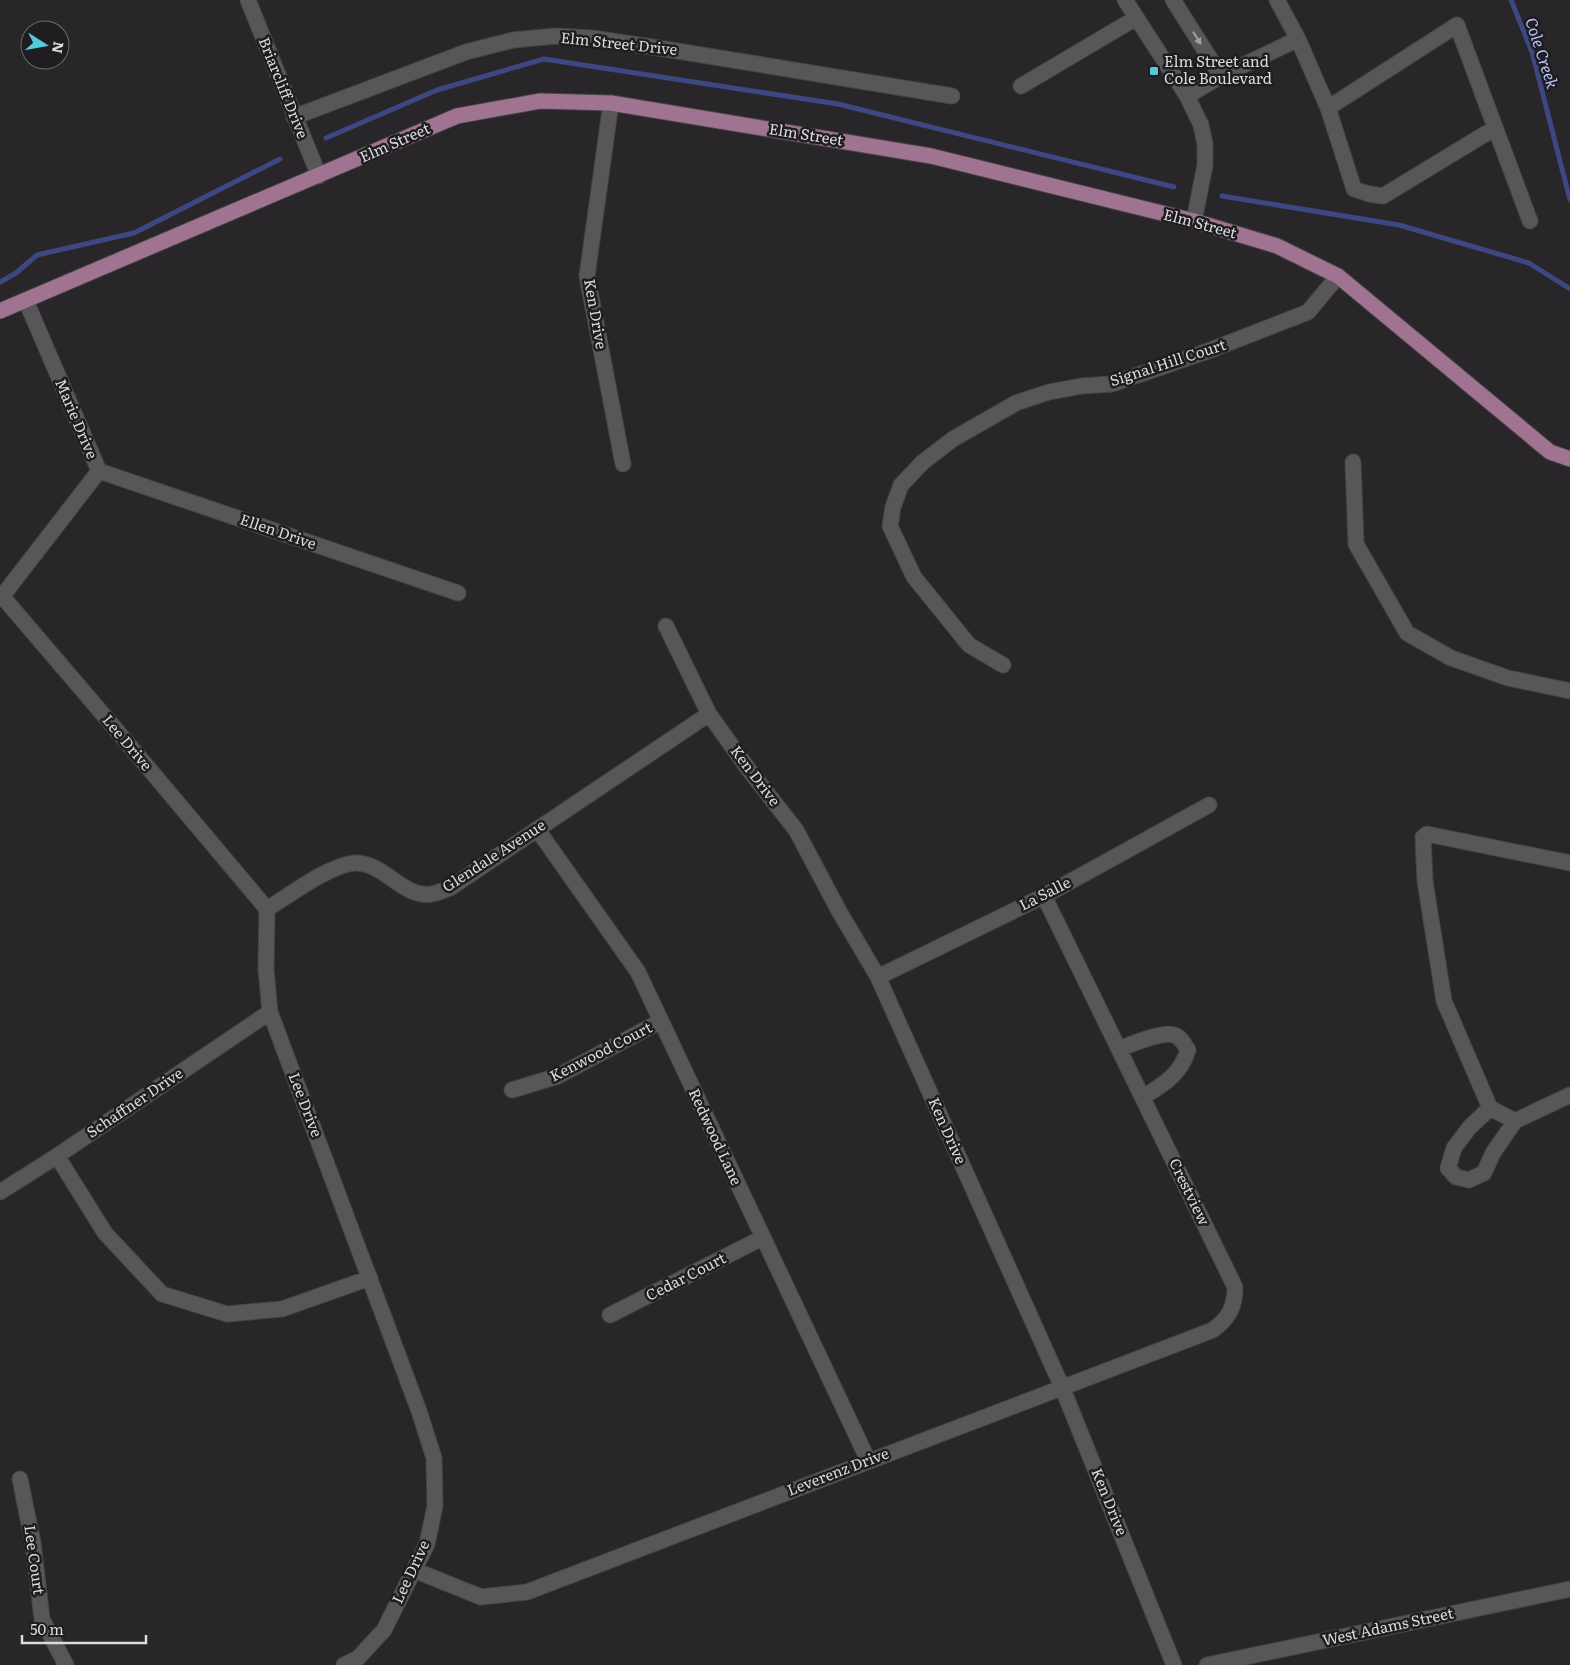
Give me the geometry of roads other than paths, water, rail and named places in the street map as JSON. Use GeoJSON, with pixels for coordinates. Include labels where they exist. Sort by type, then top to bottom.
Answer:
{"type":"FeatureCollection","features":[{"type":"Feature","properties":{"kind":"main road","name":"Elm Street"},"geometry":{"type":"LineString","coordinates":[[0,311],[457,116],[540,101],[612,103],[931,156],[1194,221],[1277,246],[1338,276],[1550,452],[1570,459]]}},
{"type":"Feature","properties":{"kind":"street","name":"Briarcliff Drive"},"geometry":{"type":"LineString","coordinates":[[248,0],[319,176]]}},
{"type":"Feature","properties":{"kind":"street"},"geometry":{"type":"LineString","coordinates":[[1125,0],[1186,96],[1200,125],[1204,144],[1205,165],[1194,221]]}},
{"type":"Feature","properties":{"kind":"street"},"geometry":{"type":"LineString","coordinates":[[1174,0],[1221,76]]}},
{"type":"Feature","properties":{"kind":"street"},"geometry":{"type":"LineString","coordinates":[[1277,0],[1298,39],[1328,108],[1354,189],[1383,196],[1495,128]]}},
{"type":"Feature","properties":{"kind":"street"},"geometry":{"type":"LineString","coordinates":[[1021,86],[1136,18]]}},
{"type":"Feature","properties":{"kind":"street"},"geometry":{"type":"LineString","coordinates":[[1328,108],[1457,25],[1530,221]]}},
{"type":"Feature","properties":{"kind":"street","name":"Elm Street Drive"},"geometry":{"type":"LineString","coordinates":[[294,117],[466,52],[513,40],[556,36],[592,38],[665,49],[952,96]]}},
{"type":"Feature","properties":{"kind":"street"},"geometry":{"type":"LineString","coordinates":[[1186,96],[1221,76],[1298,39]]}},
{"type":"Feature","properties":{"kind":"street","name":"Ken Drive"},"geometry":{"type":"LineString","coordinates":[[612,103],[587,276],[622,464]]}},
{"type":"Feature","properties":{"kind":"street","name":"Signal Hill Court"},"geometry":{"type":"LineString","coordinates":[[1002,665],[969,645],[914,577],[890,526],[893,507],[901,486],[923,462],[952,439],[1016,403],[1049,392],[1082,386],[1112,384],[1226,344],[1308,312],[1338,276]]}},
{"type":"Feature","properties":{"kind":"street","name":"Marie Drive"},"geometry":{"type":"LineString","coordinates":[[1,598],[99,471],[26,301]]}},
{"type":"Feature","properties":{"kind":"street"},"geometry":{"type":"LineString","coordinates":[[1353,462],[1356,544],[1407,633],[1451,658],[1508,678],[1570,691]]}},
{"type":"Feature","properties":{"kind":"street","name":"Ellen Drive"},"geometry":{"type":"LineString","coordinates":[[99,471],[458,593]]}},
{"type":"Feature","properties":{"kind":"street","name":"Lee Drive"},"geometry":{"type":"LineString","coordinates":[[1,598],[113,726],[267,909],[266,969],[270,1012],[370,1278],[434,1458],[435,1506],[427,1544],[384,1630],[358,1658],[344,1665]]}},
{"type":"Feature","properties":{"kind":"street","name":"Ken Drive"},"geometry":{"type":"LineString","coordinates":[[666,626],[709,714],[749,770],[796,830],[839,911],[878,977],[1062,1387],[1174,1665]]}},
{"type":"Feature","properties":{"kind":"street","name":"Glendale Avenue"},"geometry":{"type":"LineString","coordinates":[[267,909],[319,876],[345,865],[356,863],[374,867],[412,891],[430,894],[450,888],[709,714]]}},
{"type":"Feature","properties":{"kind":"street","name":"La Salle"},"geometry":{"type":"LineString","coordinates":[[878,977],[1044,896],[1210,805]]}},
{"type":"Feature","properties":{"kind":"street","name":"Redwood Lane"},"geometry":{"type":"LineString","coordinates":[[537,829],[638,972],[868,1460]]}},
{"type":"Feature","properties":{"kind":"street"},"geometry":{"type":"LineString","coordinates":[[1515,1121],[1490,1108],[1444,1001],[1425,880],[1422,838],[1427,834],[1570,863]]}},
{"type":"Feature","properties":{"kind":"street","name":"Crestview"},"geometry":{"type":"LineString","coordinates":[[1044,896],[1236,1287]]}},
{"type":"Feature","properties":{"kind":"street","name":"Schaffner Drive"},"geometry":{"type":"LineString","coordinates":[[0,1192],[57,1156],[270,1012]]}},
{"type":"Feature","properties":{"kind":"street","name":"Kenwood Court"},"geometry":{"type":"LineString","coordinates":[[512,1090],[558,1076],[661,1021]]}},
{"type":"Feature","properties":{"kind":"street"},"geometry":{"type":"LineString","coordinates":[[1119,1049],[1165,1034],[1176,1035],[1188,1050],[1177,1073],[1143,1097]]}},
{"type":"Feature","properties":{"kind":"street"},"geometry":{"type":"LineString","coordinates":[[1490,1108],[1469,1128],[1454,1148],[1448,1168],[1456,1177],[1470,1180],[1484,1173],[1493,1153],[1515,1121],[1570,1095]]}},
{"type":"Feature","properties":{"kind":"street"},"geometry":{"type":"LineString","coordinates":[[57,1156],[105,1233],[162,1294],[227,1314],[282,1309],[370,1278]]}},
{"type":"Feature","properties":{"kind":"street","name":"Cedar Court"},"geometry":{"type":"LineString","coordinates":[[610,1315],[762,1238]]}},
{"type":"Feature","properties":{"kind":"street","name":"Leverenz Drive"},"geometry":{"type":"LineString","coordinates":[[414,1570],[481,1597],[526,1592],[1213,1330],[1223,1323],[1235,1302],[1236,1287]]}},
{"type":"Feature","properties":{"kind":"street","name":"Lee Court"},"geometry":{"type":"LineString","coordinates":[[20,1479],[33,1543],[42,1619],[66,1665]]}},
{"type":"Feature","properties":{"kind":"street","name":"West Adams Street"},"geometry":{"type":"LineString","coordinates":[[1207,1665],[1570,1589]]}},
{"type":"Feature","properties":{"kind":"waterway","name":"Cole Creek"},"geometry":{"type":"LineString","coordinates":[[1511,0],[1532,52],[1570,200]]}},
{"type":"Feature","properties":{"kind":"waterway"},"geometry":{"type":"LineString","coordinates":[[326,138],[437,90],[544,59],[838,104],[1174,187]]}},
{"type":"Feature","properties":{"kind":"waterway"},"geometry":{"type":"LineString","coordinates":[[0,282],[16,273],[37,255],[134,233],[280,159]]}},
{"type":"Feature","properties":{"kind":"waterway"},"geometry":{"type":"LineString","coordinates":[[1222,196],[1399,225],[1529,263],[1570,289]]}},
{"type":"Feature","properties":{"kind":"place","name":"Elm Street and Cole Boulevard"},"geometry":{"type":"Point","coordinates":[1154,71]}}]}
